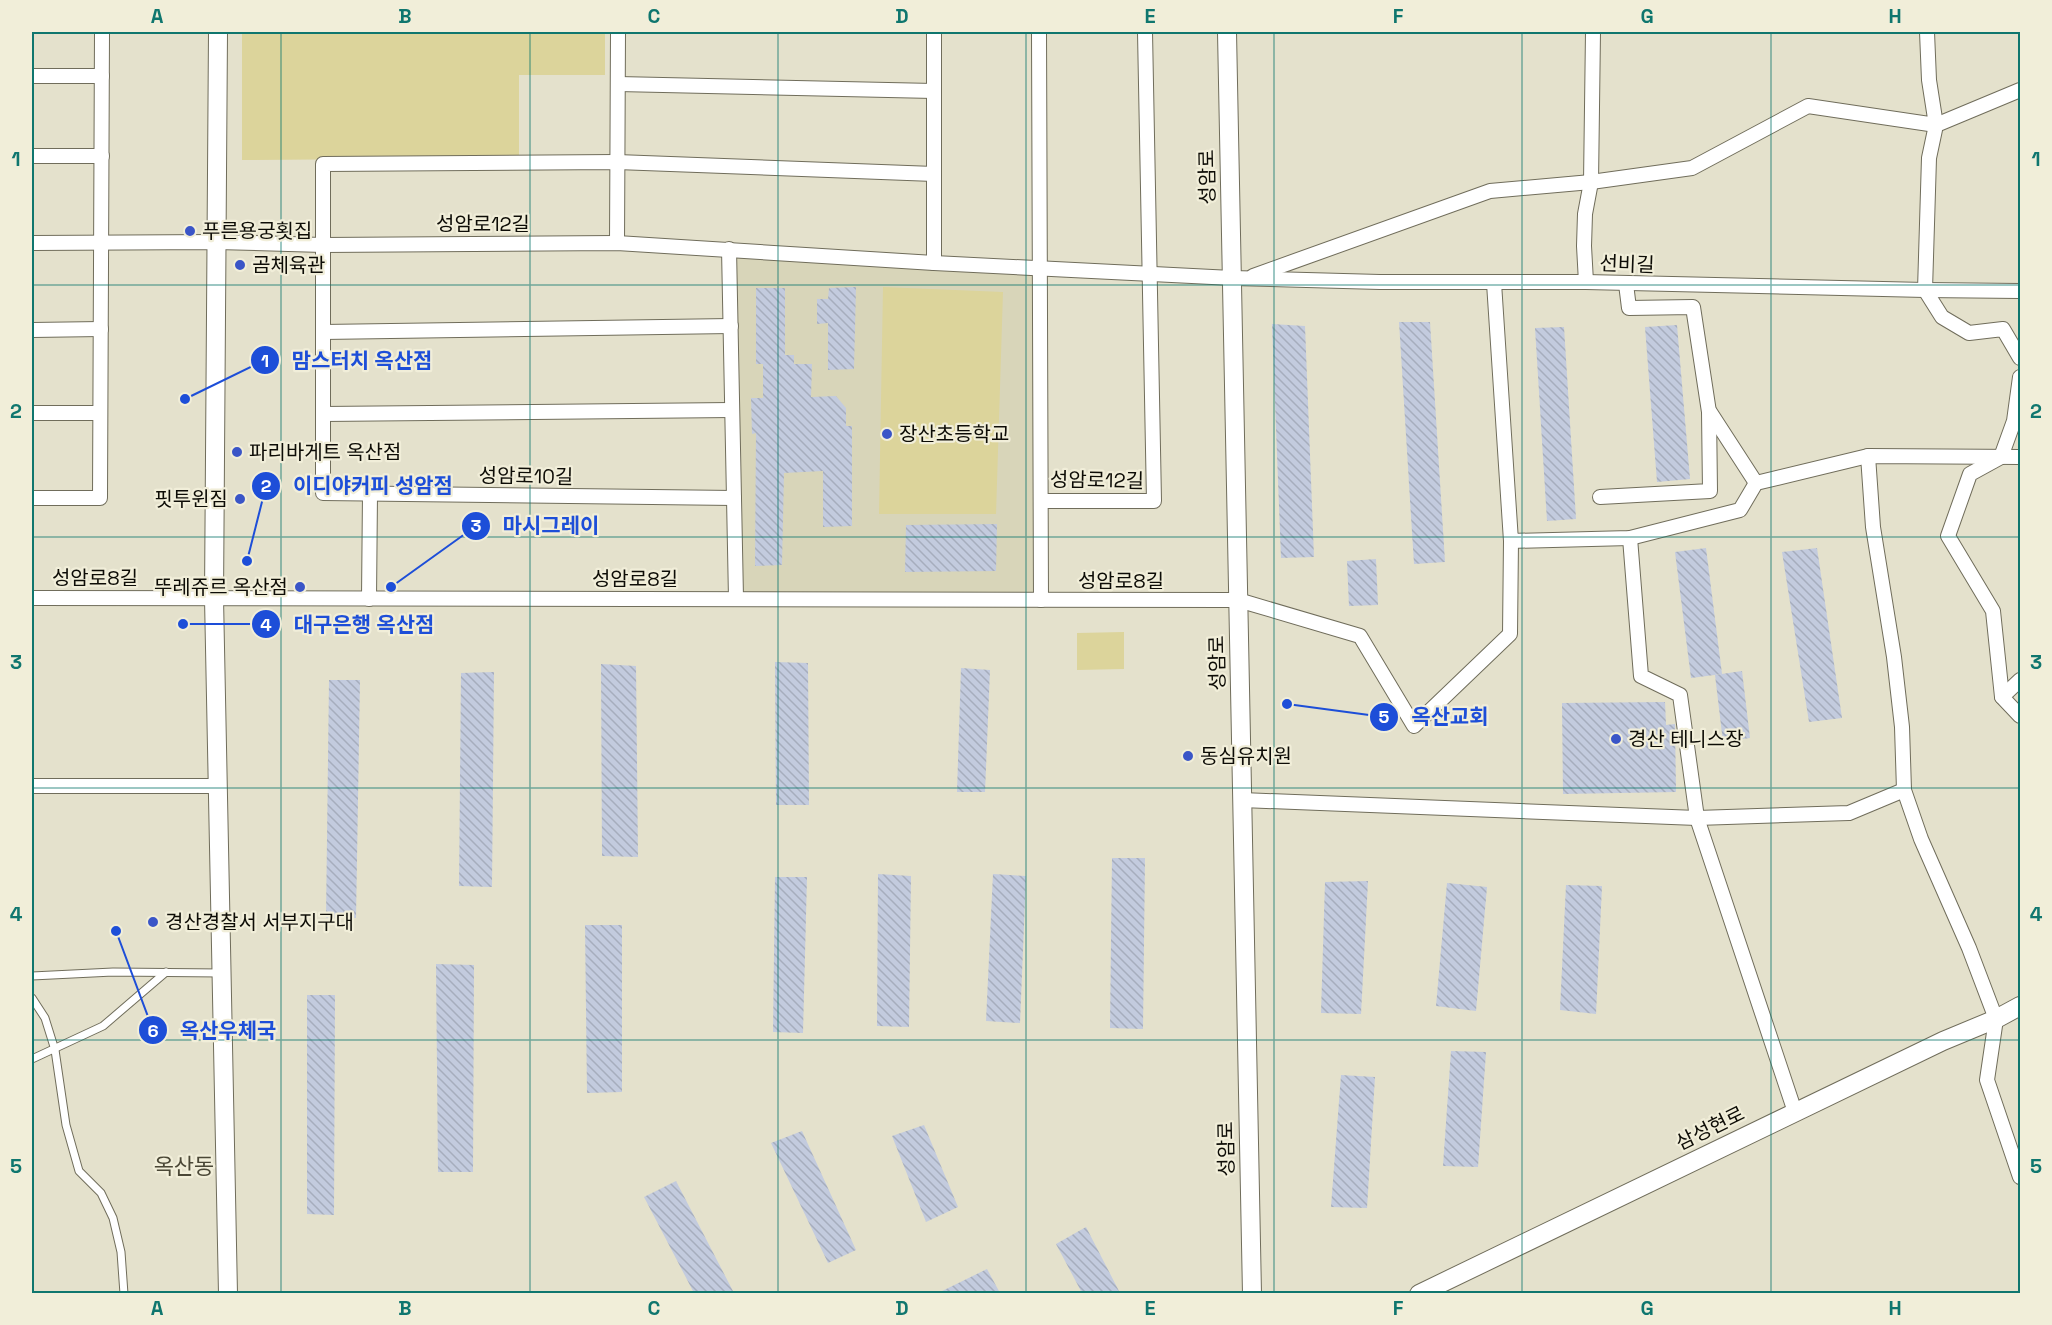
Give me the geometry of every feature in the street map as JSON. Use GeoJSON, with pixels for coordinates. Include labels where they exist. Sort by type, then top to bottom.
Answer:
{"type":"FeatureCollection","features":[{"type":"Feature","properties":{"kind":"street"},"geometry":{"type":"LineString","coordinates":[[32,498],[100,498],[102,32]]}},
{"type":"Feature","properties":{"kind":"street"},"geometry":{"type":"LineString","coordinates":[[218,32],[214,598],[228,1293]]}},
{"type":"Feature","properties":{"kind":"street"},"geometry":{"type":"LineString","coordinates":[[617,243],[618,32]]}},
{"type":"Feature","properties":{"kind":"street"},"geometry":{"type":"LineString","coordinates":[[934,32],[934,263]]}},
{"type":"Feature","properties":{"kind":"street","name":"성암로12길"},"geometry":{"type":"LineString","coordinates":[[1040,32],[1041,501],[1154,501],[1145,32]]}},
{"type":"Feature","properties":{"kind":"street","name":"성암로"},"geometry":{"type":"LineString","coordinates":[[1227,32],[1239,278],[1238,600],[1252,1293]]}},
{"type":"Feature","properties":{"kind":"street"},"geometry":{"type":"LineString","coordinates":[[1586,282],[1584,246],[1585,214],[1591,182],[1593,32]]}},
{"type":"Feature","properties":{"kind":"street"},"geometry":{"type":"LineString","coordinates":[[1927,32],[1929,80],[1936,125],[1929,158],[1925,290],[1942,317],[1969,333],[2003,329],[2020,358]]}},
{"type":"Feature","properties":{"kind":"street"},"geometry":{"type":"LineString","coordinates":[[32,76],[102,75]]}},
{"type":"Feature","properties":{"kind":"street"},"geometry":{"type":"LineString","coordinates":[[618,84],[934,91]]}},
{"type":"Feature","properties":{"kind":"street"},"geometry":{"type":"LineString","coordinates":[[1239,278],[1490,191],[1591,182],[1692,168],[1808,105],[1936,125],[2020,90]]}},
{"type":"Feature","properties":{"kind":"street"},"geometry":{"type":"LineString","coordinates":[[32,156],[102,156]]}},
{"type":"Feature","properties":{"kind":"street"},"geometry":{"type":"LineString","coordinates":[[617,162],[934,174]]}},
{"type":"Feature","properties":{"kind":"street","name":"성암로10길"},"geometry":{"type":"LineString","coordinates":[[617,162],[323,164],[322,493],[734,498]]}},
{"type":"Feature","properties":{"kind":"street","name":"성암로12길"},"geometry":{"type":"LineString","coordinates":[[32,243],[617,243],[934,263],[1239,278]]}},
{"type":"Feature","properties":{"kind":"street"},"geometry":{"type":"LineString","coordinates":[[729,249],[736,598]]}},
{"type":"Feature","properties":{"kind":"street","name":"선비길"},"geometry":{"type":"LineString","coordinates":[[1239,278],[2020,291]]}},
{"type":"Feature","properties":{"kind":"street"},"geometry":{"type":"LineString","coordinates":[[1494,283],[1511,542],[1630,538],[1740,510],[1756,483],[1868,456],[2020,457]]}},
{"type":"Feature","properties":{"kind":"street"},"geometry":{"type":"LineString","coordinates":[[1600,497],[1710,491],[1709,411],[1693,307],[1629,308],[1626,284]]}},
{"type":"Feature","properties":{"kind":"street"},"geometry":{"type":"LineString","coordinates":[[323,332],[731,326]]}},
{"type":"Feature","properties":{"kind":"street"},"geometry":{"type":"LineString","coordinates":[[32,330],[101,329]]}},
{"type":"Feature","properties":{"kind":"street"},"geometry":{"type":"LineString","coordinates":[[2020,377],[2014,421],[2001,457],[1970,474],[1948,536],[1993,611],[2002,697],[2020,716]]}},
{"type":"Feature","properties":{"kind":"street"},"geometry":{"type":"LineString","coordinates":[[323,414],[732,410]]}},
{"type":"Feature","properties":{"kind":"street"},"geometry":{"type":"LineString","coordinates":[[1709,411],[1756,483]]}},
{"type":"Feature","properties":{"kind":"street"},"geometry":{"type":"LineString","coordinates":[[32,413],[100,413]]}},
{"type":"Feature","properties":{"kind":"street"},"geometry":{"type":"LineString","coordinates":[[1868,456],[1873,527],[1894,657],[1902,727],[1904,790],[1921,839],[1969,948],[1996,1019],[1987,1080],[2020,1177]]}},
{"type":"Feature","properties":{"kind":"street"},"geometry":{"type":"LineString","coordinates":[[369,599],[370,494]]}},
{"type":"Feature","properties":{"kind":"street"},"geometry":{"type":"LineString","coordinates":[[1041,501],[1041,600]]}},
{"type":"Feature","properties":{"kind":"street"},"geometry":{"type":"LineString","coordinates":[[1630,538],[1641,676],[1680,694],[1697,818],[1795,1112]]}},
{"type":"Feature","properties":{"kind":"street","name":"성암로8길"},"geometry":{"type":"LineString","coordinates":[[32,598],[1238,600],[1360,636],[1413,726],[1510,634],[1511,542]]}},
{"type":"Feature","properties":{"kind":"street"},"geometry":{"type":"LineString","coordinates":[[2002,697],[2020,680]]}},
{"type":"Feature","properties":{"kind":"street"},"geometry":{"type":"LineString","coordinates":[[32,786],[218,786]]}},
{"type":"Feature","properties":{"kind":"street"},"geometry":{"type":"LineString","coordinates":[[1242,800],[1697,818],[1849,813],[1904,790]]}},
{"type":"Feature","properties":{"kind":"street","name":"삼성현로"},"geometry":{"type":"LineString","coordinates":[[1419,1293],[2020,1006]]}},
{"type":"Feature","properties":{"kind":"lane"},"geometry":{"type":"LineString","coordinates":[[32,1059],[103,1026],[166,972]]}},
{"type":"Feature","properties":{"kind":"lane"},"geometry":{"type":"LineString","coordinates":[[32,976],[166,972],[221,974]]}},
{"type":"Feature","properties":{"kind":"lane"},"geometry":{"type":"LineString","coordinates":[[32,998],[45,1018],[55,1050],[66,1125],[79,1172],[102,1193],[110,1206],[121,1252],[124,1293]]}},
{"type":"Feature","properties":{"kind":"shaded area"},"geometry":{"type":"Polygon","coordinates":[[[242,32],[605,32],[605,75],[519,75],[519,158],[242,160],[242,32]]]}},
{"type":"Feature","properties":{"kind":"shaded area","name":"장산초등학교"},"geometry":{"type":"Polygon","coordinates":[[[729,249],[1041,269],[1041,600],[736,598],[729,249]]]}},
{"type":"Feature","properties":{"kind":"shaded area"},"geometry":{"type":"Polygon","coordinates":[[[883,287],[1003,292],[996,514],[879,514],[883,287]]]}},
{"type":"Feature","properties":{"kind":"shaded area"},"geometry":{"type":"Polygon","coordinates":[[[1124,632],[1124,669],[1077,670],[1077,633],[1124,632]]]}},
{"type":"Feature","properties":{"kind":"building"},"geometry":{"type":"Polygon","coordinates":[[[856,287],[854,369],[828,370],[828,323],[817,324],[817,299],[828,299],[829,288],[856,287]]]}},
{"type":"Feature","properties":{"kind":"building"},"geometry":{"type":"Polygon","coordinates":[[[756,288],[785,288],[785,355],[794,355],[794,364],[812,364],[811,397],[836,396],[846,408],[846,426],[852,426],[852,526],[823,527],[823,471],[784,473],[782,565],[755,566],[756,433],[752,434],[751,398],[763,398],[763,364],[756,364],[756,288]]]}},
{"type":"Feature","properties":{"kind":"building"},"geometry":{"type":"Polygon","coordinates":[[[1399,322],[1430,322],[1445,562],[1414,564],[1399,322]]]}},
{"type":"Feature","properties":{"kind":"building"},"geometry":{"type":"Polygon","coordinates":[[[1272,324],[1305,326],[1314,557],[1281,558],[1272,324]]]}},
{"type":"Feature","properties":{"kind":"building"},"geometry":{"type":"Polygon","coordinates":[[[1677,325],[1690,479],[1657,482],[1645,327],[1677,325]]]}},
{"type":"Feature","properties":{"kind":"building"},"geometry":{"type":"Polygon","coordinates":[[[1564,327],[1576,519],[1547,521],[1535,328],[1564,327]]]}},
{"type":"Feature","properties":{"kind":"building"},"geometry":{"type":"Polygon","coordinates":[[[997,524],[996,571],[905,572],[906,525],[997,524]]]}},
{"type":"Feature","properties":{"kind":"building"},"geometry":{"type":"Polygon","coordinates":[[[1706,548],[1722,674],[1691,678],[1675,552],[1706,548]]]}},
{"type":"Feature","properties":{"kind":"building"},"geometry":{"type":"Polygon","coordinates":[[[1817,548],[1842,718],[1809,722],[1782,552],[1817,548]]]}},
{"type":"Feature","properties":{"kind":"building"},"geometry":{"type":"Polygon","coordinates":[[[1376,559],[1378,605],[1349,606],[1347,561],[1376,559]]]}},
{"type":"Feature","properties":{"kind":"building"},"geometry":{"type":"Polygon","coordinates":[[[775,662],[808,663],[809,805],[776,805],[775,662]]]}},
{"type":"Feature","properties":{"kind":"building"},"geometry":{"type":"Polygon","coordinates":[[[601,664],[636,666],[638,857],[602,856],[601,664]]]}},
{"type":"Feature","properties":{"kind":"building"},"geometry":{"type":"Polygon","coordinates":[[[961,668],[990,670],[985,792],[957,792],[961,668]]]}},
{"type":"Feature","properties":{"kind":"building"},"geometry":{"type":"Polygon","coordinates":[[[1742,671],[1750,738],[1723,742],[1715,675],[1742,671]]]}},
{"type":"Feature","properties":{"kind":"building"},"geometry":{"type":"Polygon","coordinates":[[[494,672],[492,887],[459,886],[461,673],[494,672]]]}},
{"type":"Feature","properties":{"kind":"building"},"geometry":{"type":"Polygon","coordinates":[[[329,680],[360,680],[356,918],[326,918],[329,680]]]}},
{"type":"Feature","properties":{"kind":"building"},"geometry":{"type":"Polygon","coordinates":[[[1665,702],[1666,725],[1675,724],[1676,792],[1563,794],[1562,703],[1665,702]]]}},
{"type":"Feature","properties":{"kind":"building"},"geometry":{"type":"Polygon","coordinates":[[[1112,858],[1145,858],[1143,1029],[1110,1028],[1112,858]]]}},
{"type":"Feature","properties":{"kind":"building"},"geometry":{"type":"Polygon","coordinates":[[[878,874],[911,876],[909,1027],[877,1026],[878,874]]]}},
{"type":"Feature","properties":{"kind":"building"},"geometry":{"type":"Polygon","coordinates":[[[993,874],[1026,876],[1020,1023],[986,1021],[993,874]]]}},
{"type":"Feature","properties":{"kind":"building"},"geometry":{"type":"Polygon","coordinates":[[[775,877],[807,877],[803,1033],[773,1032],[775,877]]]}},
{"type":"Feature","properties":{"kind":"building"},"geometry":{"type":"Polygon","coordinates":[[[1368,881],[1361,1014],[1321,1013],[1325,882],[1368,881]]]}},
{"type":"Feature","properties":{"kind":"building"},"geometry":{"type":"Polygon","coordinates":[[[1447,883],[1487,887],[1476,1011],[1436,1006],[1447,883]]]}},
{"type":"Feature","properties":{"kind":"building"},"geometry":{"type":"Polygon","coordinates":[[[1566,885],[1602,886],[1596,1014],[1560,1010],[1566,885]]]}},
{"type":"Feature","properties":{"kind":"building"},"geometry":{"type":"Polygon","coordinates":[[[585,925],[622,925],[622,1092],[587,1093],[585,925]]]}},
{"type":"Feature","properties":{"kind":"building"},"geometry":{"type":"Polygon","coordinates":[[[436,964],[474,965],[473,1172],[438,1172],[436,964]]]}},
{"type":"Feature","properties":{"kind":"building"},"geometry":{"type":"Polygon","coordinates":[[[307,995],[335,995],[334,1215],[307,1214],[307,995]]]}},
{"type":"Feature","properties":{"kind":"building"},"geometry":{"type":"Polygon","coordinates":[[[1451,1051],[1486,1052],[1478,1167],[1443,1166],[1451,1051]]]}},
{"type":"Feature","properties":{"kind":"building"},"geometry":{"type":"Polygon","coordinates":[[[1341,1075],[1375,1077],[1367,1208],[1331,1207],[1341,1075]]]}},
{"type":"Feature","properties":{"kind":"building"},"geometry":{"type":"Polygon","coordinates":[[[924,1125],[958,1207],[926,1222],[892,1136],[924,1125]]]}},
{"type":"Feature","properties":{"kind":"building"},"geometry":{"type":"Polygon","coordinates":[[[802,1131],[856,1250],[828,1263],[771,1143],[802,1131]]]}},
{"type":"Feature","properties":{"kind":"building"},"geometry":{"type":"Polygon","coordinates":[[[676,1181],[734,1293],[694,1293],[644,1197],[676,1181]]]}},
{"type":"Feature","properties":{"kind":"building"},"geometry":{"type":"Polygon","coordinates":[[[1086,1227],[1120,1293],[1082,1293],[1056,1244],[1086,1227]]]}},
{"type":"Feature","properties":{"kind":"building"},"geometry":{"type":"Polygon","coordinates":[[[987,1269],[1000,1293],[938,1293],[987,1269]]]}},
{"type":"Feature","properties":{"kind":"place","name":"푸른용궁횟집"},"geometry":{"type":"Point","coordinates":[190,231]}},
{"type":"Feature","properties":{"kind":"place","name":"곰체육관"},"geometry":{"type":"Point","coordinates":[240,265]}},
{"type":"Feature","properties":{"kind":"place","name":"맘스터치 옥산점"},"geometry":{"type":"Point","coordinates":[185,399]}},
{"type":"Feature","properties":{"kind":"place","name":"장산초등학교"},"geometry":{"type":"Point","coordinates":[887,434]}},
{"type":"Feature","properties":{"kind":"place","name":"파리바게트 옥산점"},"geometry":{"type":"Point","coordinates":[237,452]}},
{"type":"Feature","properties":{"kind":"place","name":"핏투윈짐"},"geometry":{"type":"Point","coordinates":[240,499]}},
{"type":"Feature","properties":{"kind":"place","name":"이디야커피 성암점"},"geometry":{"type":"Point","coordinates":[247,561]}},
{"type":"Feature","properties":{"kind":"place","name":"뚜레쥬르 옥산점"},"geometry":{"type":"Point","coordinates":[300,587]}},
{"type":"Feature","properties":{"kind":"place","name":"마시그레이"},"geometry":{"type":"Point","coordinates":[391,587]}},
{"type":"Feature","properties":{"kind":"place","name":"대구은행 옥산점"},"geometry":{"type":"Point","coordinates":[183,624]}},
{"type":"Feature","properties":{"kind":"place","name":"옥산교회"},"geometry":{"type":"Point","coordinates":[1287,704]}},
{"type":"Feature","properties":{"kind":"place","name":"경산 테니스장"},"geometry":{"type":"Point","coordinates":[1616,739]}},
{"type":"Feature","properties":{"kind":"place","name":"동심유치원"},"geometry":{"type":"Point","coordinates":[1188,756]}},
{"type":"Feature","properties":{"kind":"place","name":"경산경찰서 서부지구대"},"geometry":{"type":"Point","coordinates":[153,922]}},
{"type":"Feature","properties":{"kind":"place","name":"옥산우체국"},"geometry":{"type":"Point","coordinates":[116,931]}},
{"type":"Feature","properties":{"kind":"district","name":"옥산동"},"geometry":{"type":"Point","coordinates":[184,1166]}}]}
